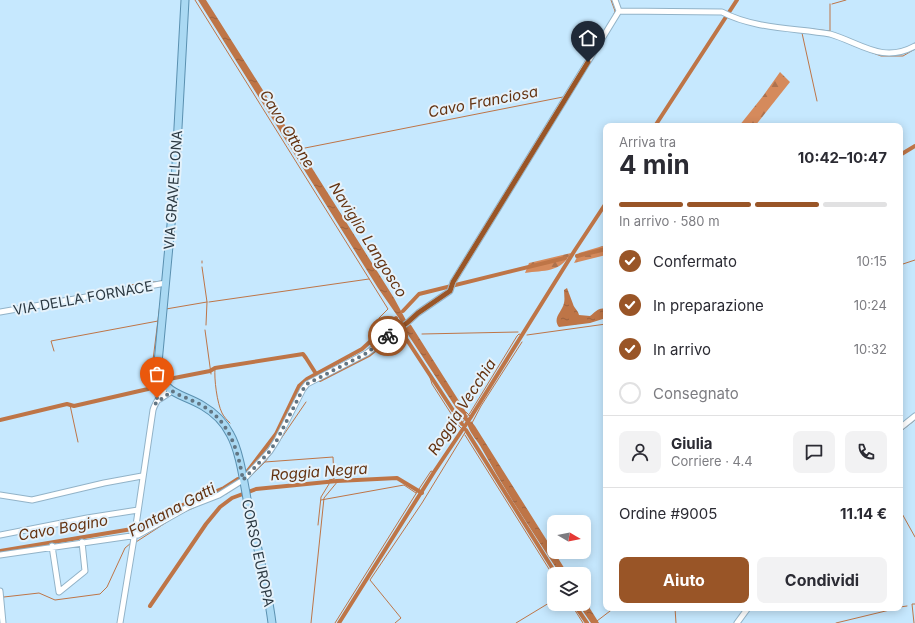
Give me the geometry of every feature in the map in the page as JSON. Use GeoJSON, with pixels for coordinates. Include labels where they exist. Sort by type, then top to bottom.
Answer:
{"type":"FeatureCollection","features":[{"type":"Feature","properties":{"kind":"main road","name":"VIA GRAVELLONA"},"geometry":{"type":"LineString","coordinates":[[171,390],[162,379],[159,370],[158,356],[175,182],[185,0]]}},
{"type":"Feature","properties":{"kind":"main road","name":"CORSO EUROPA"},"geometry":{"type":"LineString","coordinates":[[171,390],[202,405],[222,421],[231,435],[246,493],[272,623]]}},
{"type":"Feature","properties":{"kind":"street"},"geometry":{"type":"LineString","coordinates":[[615,0],[619,11]]}},
{"type":"Feature","properties":{"kind":"street"},"geometry":{"type":"LineString","coordinates":[[619,11],[716,11],[757,24],[830,34],[841,37],[865,48],[883,53],[903,53],[915,46]]}},
{"type":"Feature","properties":{"kind":"street"},"geometry":{"type":"LineString","coordinates":[[0,555],[52,546],[134,536],[188,507],[219,495],[243,480],[270,451],[307,384],[367,353],[406,324],[418,313],[450,291],[453,282],[619,11]]}},
{"type":"Feature","properties":{"kind":"street","name":"VIA DELLA FORNACE"},"geometry":{"type":"LineString","coordinates":[[0,312],[166,284]]}},
{"type":"Feature","properties":{"kind":"street","name":"VIA GRAVELLONA"},"geometry":{"type":"LineString","coordinates":[[120,623],[152,410],[160,390],[162,379]]}},
{"type":"Feature","properties":{"kind":"street"},"geometry":{"type":"LineString","coordinates":[[155,404],[171,390]]}},
{"type":"Feature","properties":{"kind":"street","name":"VIA GRAVELLONA"},"geometry":{"type":"LineString","coordinates":[[157,398],[163,392],[171,390]]}},
{"type":"Feature","properties":{"kind":"street"},"geometry":{"type":"LineString","coordinates":[[903,426],[915,416]]}},
{"type":"Feature","properties":{"kind":"street"},"geometry":{"type":"LineString","coordinates":[[0,495],[32,500],[104,483],[142,476]]}},
{"type":"Feature","properties":{"kind":"street"},"geometry":{"type":"LineString","coordinates":[[0,535],[87,518],[138,510]]}},
{"type":"Feature","properties":{"kind":"street"},"geometry":{"type":"LineString","coordinates":[[52,546],[59,592],[86,571],[82,542]]}},
{"type":"Feature","properties":{"kind":"street"},"geometry":{"type":"LineString","coordinates":[[0,591],[4,623]]}},
{"type":"Feature","properties":{"kind":"street"},"geometry":{"type":"LineString","coordinates":[[737,623],[746,611]]}},
{"type":"Feature","properties":{"kind":"green space"},"geometry":{"type":"Polygon","coordinates":[[[780,72],[790,82],[757,123],[741,123],[780,72]]]}},
{"type":"Feature","properties":{"kind":"green space"},"geometry":{"type":"Polygon","coordinates":[[[603,246],[603,256],[574,263],[579,253],[603,246]]]}},
{"type":"Feature","properties":{"kind":"green space"},"geometry":{"type":"Polygon","coordinates":[[[571,253],[562,264],[557,267],[545,271],[525,273],[529,263],[571,253]]]}},
{"type":"Feature","properties":{"kind":"water"},"geometry":{"type":"Polygon","coordinates":[[[198,0],[206,0],[394,298],[407,322],[403,324],[378,288],[198,0]]]}},
{"type":"Feature","properties":{"kind":"water"},"geometry":{"type":"Polygon","coordinates":[[[567,288],[579,315],[590,316],[597,310],[603,309],[603,319],[590,323],[559,327],[557,324],[557,318],[564,303],[564,290],[567,288]]]}},
{"type":"Feature","properties":{"kind":"water"},"geometry":{"type":"Polygon","coordinates":[[[408,323],[411,325],[466,412],[467,416],[464,420],[405,330],[404,326],[408,323]]]}},
{"type":"Feature","properties":{"kind":"water"},"geometry":{"type":"Polygon","coordinates":[[[471,421],[547,541],[547,554],[520,512],[468,426],[471,421]]]}},
{"type":"Feature","properties":{"kind":"water"},"geometry":{"type":"Polygon","coordinates":[[[550,559],[559,559],[564,567],[555,567],[550,559]]]}},
{"type":"Feature","properties":{"kind":"water"},"geometry":{"type":"Polygon","coordinates":[[[591,610],[599,623],[591,623],[583,611],[591,610]]]}},
{"type":"Feature","properties":{"kind":"waterway","name":"Cavo Ottone"},"geometry":{"type":"LineString","coordinates":[[195,0],[388,309],[379,318],[379,321],[388,334]]}},
{"type":"Feature","properties":{"kind":"waterway","name":"Cavo Franciosa"},"geometry":{"type":"LineString","coordinates":[[611,0],[615,11],[614,14]]}},
{"type":"Feature","properties":{"kind":"waterway","name":"Roggia Vecchia"},"geometry":{"type":"LineString","coordinates":[[657,123],[737,0]]}},
{"type":"Feature","properties":{"kind":"waterway"},"geometry":{"type":"LineString","coordinates":[[832,4],[846,0]]}},
{"type":"Feature","properties":{"kind":"waterway"},"geometry":{"type":"LineString","coordinates":[[802,28],[830,31],[830,4]]}},
{"type":"Feature","properties":{"kind":"waterway"},"geometry":{"type":"LineString","coordinates":[[802,33],[817,101]]}},
{"type":"Feature","properties":{"kind":"waterway"},"geometry":{"type":"LineString","coordinates":[[852,45],[881,56],[903,56],[915,49]]}},
{"type":"Feature","properties":{"kind":"waterway","name":"Cavo Franciosa"},"geometry":{"type":"LineString","coordinates":[[300,149],[563,97]]}},
{"type":"Feature","properties":{"kind":"waterway","name":"Cavo Bogino"},"geometry":{"type":"LineString","coordinates":[[903,153],[915,146]]}},
{"type":"Feature","properties":{"kind":"waterway","name":"Roggia Vecchia"},"geometry":{"type":"LineString","coordinates":[[339,623],[603,208]]}},
{"type":"Feature","properties":{"kind":"waterway","name":"Cavo Bogino"},"geometry":{"type":"LineString","coordinates":[[577,256],[603,250]]}},
{"type":"Feature","properties":{"kind":"waterway","name":"Cavo Bogino"},"geometry":{"type":"LineString","coordinates":[[403,311],[419,294],[565,258]]}},
{"type":"Feature","properties":{"kind":"waterway"},"geometry":{"type":"LineString","coordinates":[[903,264],[915,260]]}},
{"type":"Feature","properties":{"kind":"waterway"},"geometry":{"type":"LineString","coordinates":[[202,267],[207,302],[206,325]]}},
{"type":"Feature","properties":{"kind":"waterway"},"geometry":{"type":"LineString","coordinates":[[209,302],[369,279]]}},
{"type":"Feature","properties":{"kind":"waterway"},"geometry":{"type":"LineString","coordinates":[[130,285],[162,282]]}},
{"type":"Feature","properties":{"kind":"waterway"},"geometry":{"type":"LineString","coordinates":[[54,300],[126,287]]}},
{"type":"Feature","properties":{"kind":"waterway"},"geometry":{"type":"LineString","coordinates":[[166,309],[207,302]]}},
{"type":"Feature","properties":{"kind":"waterway"},"geometry":{"type":"LineString","coordinates":[[151,376],[160,304]]}},
{"type":"Feature","properties":{"kind":"waterway","name":"Cavo Bogino"},"geometry":{"type":"LineString","coordinates":[[247,472],[276,434],[299,386],[307,379],[362,349],[396,318]]}},
{"type":"Feature","properties":{"kind":"waterway"},"geometry":{"type":"LineString","coordinates":[[54,351],[51,341],[158,321]]}},
{"type":"Feature","properties":{"kind":"waterway","name":"Cavo Ottone"},"geometry":{"type":"LineString","coordinates":[[527,335],[603,324]]}},
{"type":"Feature","properties":{"kind":"waterway"},"geometry":{"type":"LineString","coordinates":[[205,330],[211,374]]}},
{"type":"Feature","properties":{"kind":"waterway","name":"Cavo Ottone"},"geometry":{"type":"LineString","coordinates":[[422,334],[518,332]]}},
{"type":"Feature","properties":{"kind":"waterway","name":"Roggia Vecchia"},"geometry":{"type":"LineString","coordinates":[[462,423],[470,413],[517,336],[519,334],[522,335]]}},
{"type":"Feature","properties":{"kind":"waterway","name":"Cavo Ottone"},"geometry":{"type":"LineString","coordinates":[[391,338],[405,335]]}},
{"type":"Feature","properties":{"kind":"waterway"},"geometry":{"type":"LineString","coordinates":[[169,379],[210,371],[215,368],[303,354],[320,380],[369,355],[380,346],[391,342],[407,340],[462,424]]}},
{"type":"Feature","properties":{"kind":"waterway","name":"Roggia Vecchia"},"geometry":{"type":"LineString","coordinates":[[472,423],[481,406],[522,342]]}},
{"type":"Feature","properties":{"kind":"waterway"},"geometry":{"type":"LineString","coordinates":[[215,368],[215,384],[220,409],[230,423]]}},
{"type":"Feature","properties":{"kind":"waterway"},"geometry":{"type":"LineString","coordinates":[[429,374],[432,384],[463,430]]}},
{"type":"Feature","properties":{"kind":"waterway"},"geometry":{"type":"LineString","coordinates":[[0,420],[67,404],[74,406],[148,389],[151,386]]}},
{"type":"Feature","properties":{"kind":"waterway","name":"Fontana Gatti"},"geometry":{"type":"LineString","coordinates":[[274,449],[306,402]]}},
{"type":"Feature","properties":{"kind":"waterway"},"geometry":{"type":"LineString","coordinates":[[70,405],[78,442]]}},
{"type":"Feature","properties":{"kind":"waterway","name":"Roggia Vecchia"},"geometry":{"type":"LineString","coordinates":[[466,412],[471,417]]}},
{"type":"Feature","properties":{"kind":"waterway","name":"Roggia Vecchia"},"geometry":{"type":"LineString","coordinates":[[463,414],[472,428]]}},
{"type":"Feature","properties":{"kind":"waterway"},"geometry":{"type":"LineString","coordinates":[[903,430],[915,420]]}},
{"type":"Feature","properties":{"kind":"waterway"},"geometry":{"type":"LineString","coordinates":[[466,430],[552,567]]}},
{"type":"Feature","properties":{"kind":"waterway"},"geometry":{"type":"LineString","coordinates":[[395,623],[401,618],[370,580],[422,503],[466,431]]}},
{"type":"Feature","properties":{"kind":"waterway"},"geometry":{"type":"LineString","coordinates":[[465,435],[548,567]]}},
{"type":"Feature","properties":{"kind":"waterway","name":"Fontana Gatti"},"geometry":{"type":"LineString","coordinates":[[246,481],[271,454]]}},
{"type":"Feature","properties":{"kind":"waterway","name":"Fontana Gatti"},"geometry":{"type":"LineString","coordinates":[[265,462],[333,457],[334,479],[329,480],[329,484],[321,497],[318,525]]}},
{"type":"Feature","properties":{"kind":"waterway","name":"Roggia Vecchia"},"geometry":{"type":"LineString","coordinates":[[335,623],[417,492],[431,471],[434,472]]}},
{"type":"Feature","properties":{"kind":"waterway","name":"Roggia Negra"},"geometry":{"type":"LineString","coordinates":[[150,606],[206,524],[220,507],[232,498],[256,489],[337,481],[397,478],[422,493]]}},
{"type":"Feature","properties":{"kind":"waterway","name":"Cavo Bogino"},"geometry":{"type":"LineString","coordinates":[[0,551],[144,527],[180,506],[224,488],[238,479]]}},
{"type":"Feature","properties":{"kind":"waterway"},"geometry":{"type":"LineString","coordinates":[[311,623],[324,498],[338,481]]}},
{"type":"Feature","properties":{"kind":"waterway"},"geometry":{"type":"LineString","coordinates":[[321,500],[404,485],[416,493]]}},
{"type":"Feature","properties":{"kind":"waterway","name":"Fontana Gatti"},"geometry":{"type":"LineString","coordinates":[[226,494],[235,488]]}},
{"type":"Feature","properties":{"kind":"waterway","name":"Fontana Gatti"},"geometry":{"type":"LineString","coordinates":[[180,514],[204,503]]}},
{"type":"Feature","properties":{"kind":"waterway"},"geometry":{"type":"LineString","coordinates":[[903,515],[915,537]]}},
{"type":"Feature","properties":{"kind":"waterway","name":"Fontana Gatti"},"geometry":{"type":"LineString","coordinates":[[136,542],[170,520]]}},
{"type":"Feature","properties":{"kind":"waterway","name":"Fontana Gatti"},"geometry":{"type":"LineString","coordinates":[[4,597],[39,593],[55,600],[100,594],[107,587],[125,548],[131,543]]}},
{"type":"Feature","properties":{"kind":"waterway"},"geometry":{"type":"LineString","coordinates":[[516,623],[547,604]]}},
{"type":"Feature","properties":{"kind":"waterway"},"geometry":{"type":"LineString","coordinates":[[914,623],[912,604],[915,604]]}},
{"type":"Feature","properties":{"kind":"waterway"},"geometry":{"type":"LineString","coordinates":[[903,607],[907,606]]}},
{"type":"Feature","properties":{"kind":"waterway"},"geometry":{"type":"LineString","coordinates":[[575,611],[583,623]]}},
{"type":"Feature","properties":{"kind":"waterway"},"geometry":{"type":"LineString","coordinates":[[579,611],[587,623]]}},
{"type":"Feature","properties":{"kind":"waterway","name":"Cavo Ottone"},"geometry":{"type":"LineString","coordinates":[[597,621],[610,611]]}},
{"type":"Feature","properties":{"kind":"waterway"},"geometry":{"type":"LineString","coordinates":[[675,611],[676,623]]}},
{"type":"Feature","properties":{"kind":"waterway"},"geometry":{"type":"LineString","coordinates":[[836,623],[886,611]]}},
{"type":"Feature","properties":{"kind":"way so far"},"geometry":{"type":"LineString","coordinates":[[157,398],[155,404],[172,391],[202,405],[222,421],[231,435],[243,480],[270,451],[307,384],[374,349],[388,336]]}},
{"type":"Feature","properties":{"kind":"route"},"geometry":{"type":"LineString","coordinates":[[388,336],[450,291],[453,282],[588,62]]}},
{"type":"Feature","properties":{"kind":"water label","name":"Naviglio Langosco"},"geometry":{"type":"Point","coordinates":[368,240]}}]}
